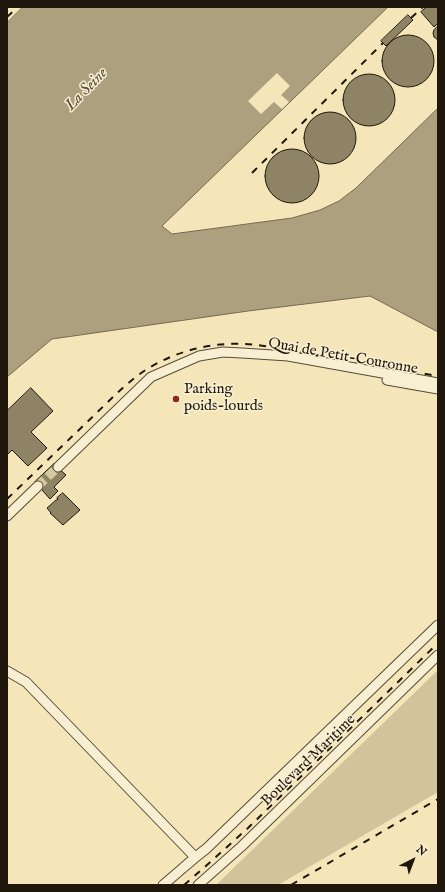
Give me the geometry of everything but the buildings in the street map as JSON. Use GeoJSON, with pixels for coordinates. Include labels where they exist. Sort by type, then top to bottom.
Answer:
{"type":"FeatureCollection","features":[{"type":"Feature","properties":{"kind":"street","name":"Quai de Petit-Couronne"},"geometry":{"type":"LineString","coordinates":[[58,467],[151,377],[199,356],[223,352],[288,356],[438,383]]}},
{"type":"Feature","properties":{"kind":"street","name":"Quai de Petit-Couronne"},"geometry":{"type":"LineString","coordinates":[[242,353],[438,389]]}},
{"type":"Feature","properties":{"kind":"street"},"geometry":{"type":"LineString","coordinates":[[7,516],[38,486]]}},
{"type":"Feature","properties":{"kind":"street"},"geometry":{"type":"LineString","coordinates":[[163,885],[206,849],[438,625]]}},
{"type":"Feature","properties":{"kind":"street","name":"Boulevard Maritime"},"geometry":{"type":"LineString","coordinates":[[198,885],[242,846],[438,655]]}},
{"type":"Feature","properties":{"kind":"street"},"geometry":{"type":"LineString","coordinates":[[7,671],[26,682],[195,857]]}},
{"type":"Feature","properties":{"kind":"shaded area"},"geometry":{"type":"Polygon","coordinates":[[[438,670],[438,792],[278,885],[216,885],[438,670]]]}},
{"type":"Feature","properties":{"kind":"water","name":"La Seine"},"geometry":{"type":"Polygon","coordinates":[[[23,7],[388,7],[162,226],[172,234],[292,218],[320,210],[339,201],[356,188],[438,108],[438,332],[370,296],[248,311],[52,339],[7,377],[7,23],[23,7]]]}},
{"type":"Feature","properties":{"kind":"pier"},"geometry":{"type":"Polygon","coordinates":[[[277,73],[290,86],[281,95],[289,102],[282,109],[274,102],[261,114],[248,101],[277,73]]]}},
{"type":"Feature","properties":{"kind":"tunnel"},"geometry":{"type":"LineString","coordinates":[[38,486],[58,467]]}},
{"type":"Feature","properties":{"kind":"railway"},"geometry":{"type":"LineString","coordinates":[[7,17],[18,7]]}},
{"type":"Feature","properties":{"kind":"railway"},"geometry":{"type":"LineString","coordinates":[[411,18],[423,7]]}},
{"type":"Feature","properties":{"kind":"railway"},"geometry":{"type":"LineString","coordinates":[[252,173],[383,43]]}},
{"type":"Feature","properties":{"kind":"railway"},"geometry":{"type":"LineString","coordinates":[[7,499],[137,376],[161,361],[201,347],[229,344],[264,346],[438,376]]}},
{"type":"Feature","properties":{"kind":"railway"},"geometry":{"type":"LineString","coordinates":[[184,885],[248,828],[438,643]]}},
{"type":"Feature","properties":{"kind":"railway"},"geometry":{"type":"LineString","coordinates":[[291,885],[438,799]]}},
{"type":"Feature","properties":{"kind":"place","name":"Parking poids-lourds"},"geometry":{"type":"Point","coordinates":[176,399]}}]}
